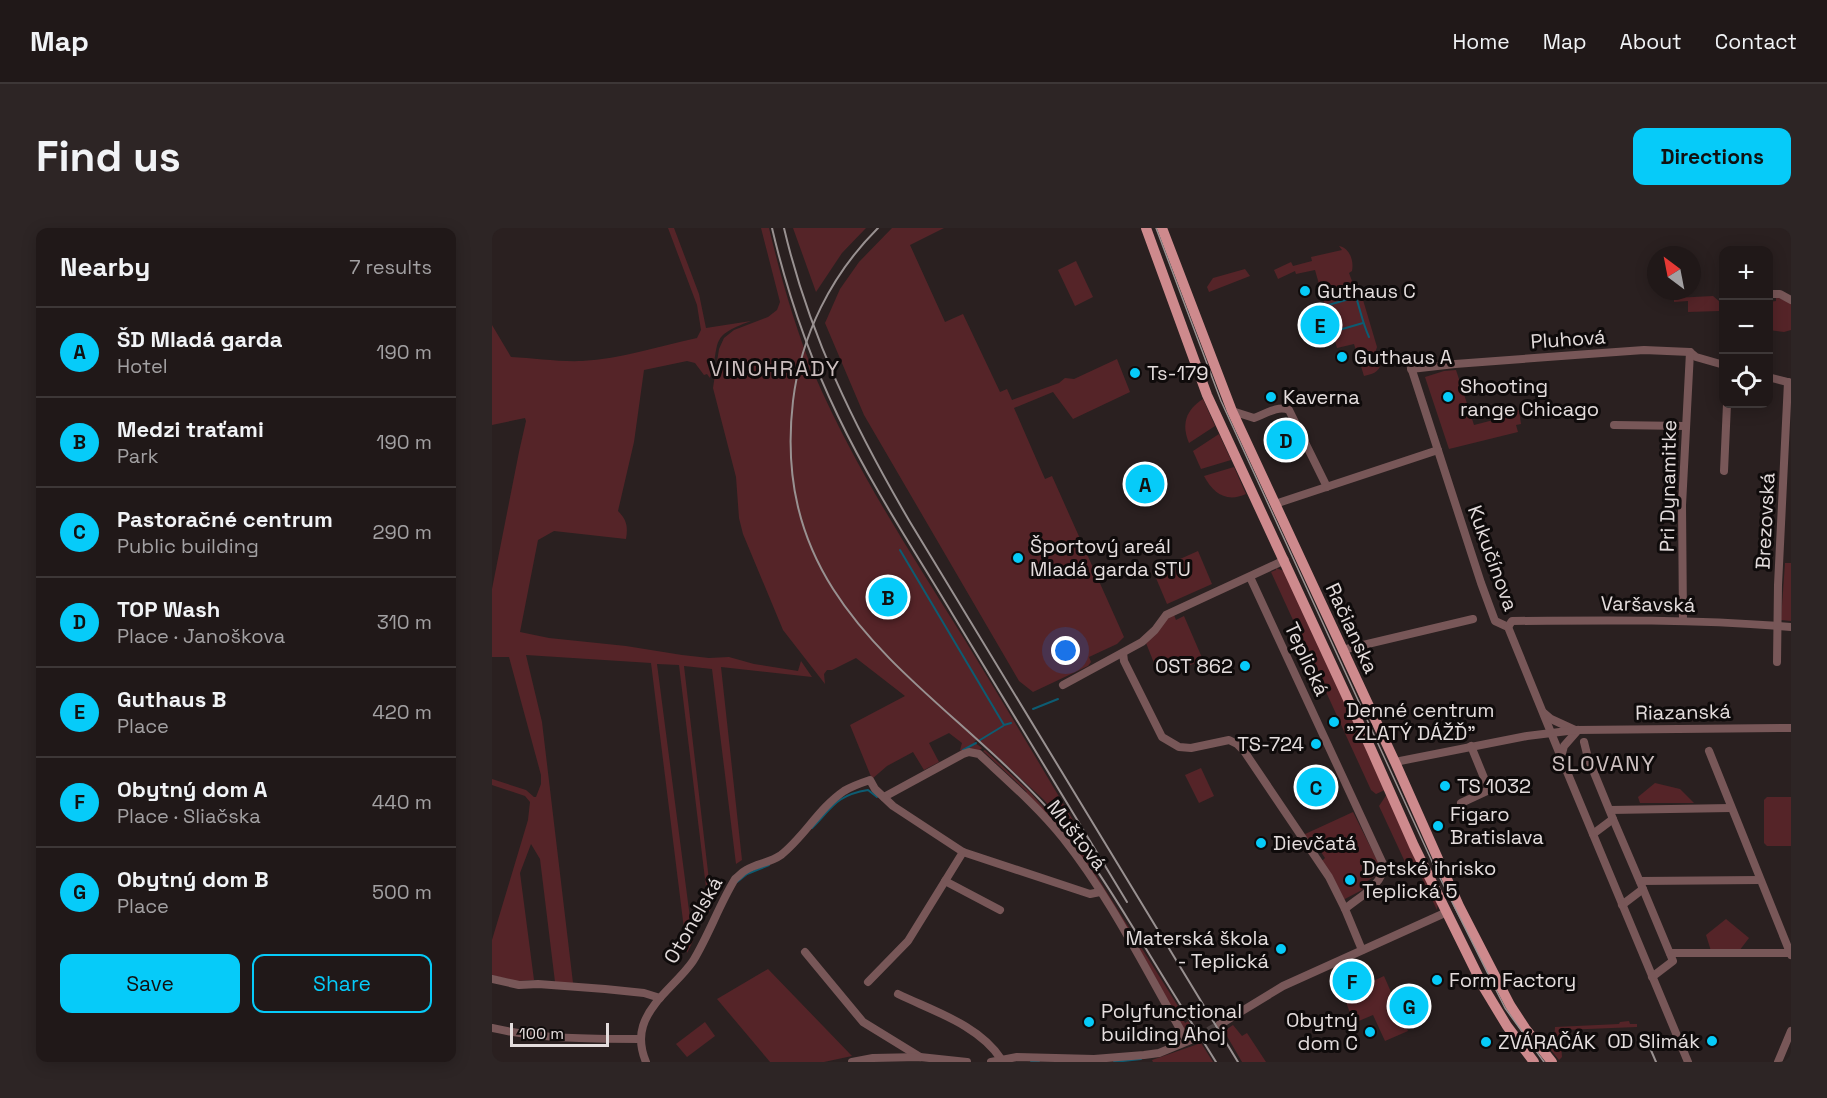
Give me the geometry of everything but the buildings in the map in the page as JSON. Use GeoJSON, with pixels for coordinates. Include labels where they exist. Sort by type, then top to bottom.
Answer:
{"type":"FeatureCollection","features":[{"type":"Feature","properties":{"kind":"main road","name":"Račianska"},"geometry":{"type":"LineString","coordinates":[[1146,228],[1207,395],[1285,560],[1414,846],[1484,988],[1534,1062]]}},
{"type":"Feature","properties":{"kind":"main road","name":"Račianska"},"geometry":{"type":"LineString","coordinates":[[1162,228],[1232,411],[1395,762],[1459,906],[1519,1019],[1552,1062]]}},
{"type":"Feature","properties":{"kind":"street"},"geometry":{"type":"LineString","coordinates":[[1773,294],[1780,294],[1791,300]]}},
{"type":"Feature","properties":{"kind":"street","name":"Pluhová"},"geometry":{"type":"LineString","coordinates":[[1410,365],[1652,350],[1690,352],[1695,357],[1719,364]]}},
{"type":"Feature","properties":{"kind":"street","name":"Pri Dynamitke"},"geometry":{"type":"LineString","coordinates":[[1683,620],[1682,505],[1690,352]]}},
{"type":"Feature","properties":{"kind":"street","name":"Kukučínova"},"geometry":{"type":"LineString","coordinates":[[1410,365],[1495,621],[1508,627],[1688,1062]]}},
{"type":"Feature","properties":{"kind":"street"},"geometry":{"type":"LineString","coordinates":[[1773,378],[1790,383]]}},
{"type":"Feature","properties":{"kind":"street","name":"Brezovská"},"geometry":{"type":"LineString","coordinates":[[1777,662],[1790,383]]}},
{"type":"Feature","properties":{"kind":"street"},"geometry":{"type":"LineString","coordinates":[[1724,471],[1727,408]]}},
{"type":"Feature","properties":{"kind":"street"},"geometry":{"type":"LineString","coordinates":[[1232,411],[1254,418],[1276,409],[1289,410],[1327,487]]}},
{"type":"Feature","properties":{"kind":"street"},"geometry":{"type":"LineString","coordinates":[[1614,425],[1685,426]]}},
{"type":"Feature","properties":{"kind":"street"},"geometry":{"type":"LineString","coordinates":[[1275,504],[1438,450]]}},
{"type":"Feature","properties":{"kind":"street"},"geometry":{"type":"LineString","coordinates":[[1063,685],[1142,642],[1166,615],[1285,560]]}},
{"type":"Feature","properties":{"kind":"street","name":"Teplická"},"geometry":{"type":"LineString","coordinates":[[1250,577],[1383,864],[1381,877],[1377,883],[1345,909]]}},
{"type":"Feature","properties":{"kind":"street"},"geometry":{"type":"LineString","coordinates":[[1342,651],[1473,619]]}},
{"type":"Feature","properties":{"kind":"street","name":"Varšavská"},"geometry":{"type":"LineString","coordinates":[[1508,627],[1512,621],[1683,620],[1791,627]]}},
{"type":"Feature","properties":{"kind":"street"},"geometry":{"type":"LineString","coordinates":[[1123,653],[1124,661],[1162,737],[1179,747],[1191,748],[1229,740],[1244,751],[1325,871],[1345,909],[1362,950]]}},
{"type":"Feature","properties":{"kind":"street","name":"Riazanská"},"geometry":{"type":"LineString","coordinates":[[1541,709],[1551,719],[1577,730]]}},
{"type":"Feature","properties":{"kind":"street","name":"Riazanská"},"geometry":{"type":"LineString","coordinates":[[1395,762],[1471,746],[1577,730],[1791,728]]}},
{"type":"Feature","properties":{"kind":"street"},"geometry":{"type":"LineString","coordinates":[[1561,759],[1564,747],[1577,730]]}},
{"type":"Feature","properties":{"kind":"street"},"geometry":{"type":"LineString","coordinates":[[1584,742],[1588,758],[1673,961],[1652,977]]}},
{"type":"Feature","properties":{"kind":"street"},"geometry":{"type":"LineString","coordinates":[[1461,803],[1489,790],[1471,746]]}},
{"type":"Feature","properties":{"kind":"street"},"geometry":{"type":"LineString","coordinates":[[1670,953],[1791,954],[1709,751]]}},
{"type":"Feature","properties":{"kind":"street","name":"Muštová"},"geometry":{"type":"LineString","coordinates":[[884,797],[963,754],[969,752],[979,754],[1037,809],[1075,855],[1130,938],[1187,1041]]}},
{"type":"Feature","properties":{"kind":"street","name":"Otonelská"},"geometry":{"type":"LineString","coordinates":[[640,1039],[645,1020],[660,998],[692,962],[735,879],[745,870],[780,856],[844,791],[870,780],[875,789],[884,797]]}},
{"type":"Feature","properties":{"kind":"street"},"geometry":{"type":"LineString","coordinates":[[884,797],[892,807],[963,852],[1090,894],[1100,892]]}},
{"type":"Feature","properties":{"kind":"street"},"geometry":{"type":"LineString","coordinates":[[1610,810],[1731,808]]}},
{"type":"Feature","properties":{"kind":"street"},"geometry":{"type":"LineString","coordinates":[[1593,834],[1613,819]]}},
{"type":"Feature","properties":{"kind":"street"},"geometry":{"type":"LineString","coordinates":[[867,982],[908,941],[963,852]]}},
{"type":"Feature","properties":{"kind":"street"},"geometry":{"type":"LineString","coordinates":[[1622,905],[1642,884],[1760,880]]}},
{"type":"Feature","properties":{"kind":"street"},"geometry":{"type":"LineString","coordinates":[[945,881],[1000,910]]}},
{"type":"Feature","properties":{"kind":"street"},"geometry":{"type":"LineString","coordinates":[[1219,1025],[1283,986],[1447,912]]}},
{"type":"Feature","properties":{"kind":"street"},"geometry":{"type":"LineString","coordinates":[[805,952],[863,1022],[920,1057]]}},
{"type":"Feature","properties":{"kind":"street"},"geometry":{"type":"LineString","coordinates":[[492,979],[519,985],[538,984],[644,993],[660,998]]}},
{"type":"Feature","properties":{"kind":"street"},"geometry":{"type":"LineString","coordinates":[[898,994],[969,1029],[989,1044],[1001,1059]]}},
{"type":"Feature","properties":{"kind":"street"},"geometry":{"type":"LineString","coordinates":[[492,1028],[593,1039],[640,1039],[646,1062]]}},
{"type":"Feature","properties":{"kind":"street"},"geometry":{"type":"LineString","coordinates":[[1778,1062],[1788,1046],[1791,1031]]}},
{"type":"Feature","properties":{"kind":"street"},"geometry":{"type":"LineString","coordinates":[[991,1062],[1032,1057],[1078,1061],[1144,1055],[1159,1053],[1198,1037]]}},
{"type":"Feature","properties":{"kind":"street"},"geometry":{"type":"LineString","coordinates":[[852,1062],[873,1058],[906,1060],[920,1057],[967,1062]]}},
{"type":"Feature","properties":{"kind":"shaded area"},"geometry":{"type":"Polygon","coordinates":[[[668,228],[674,228],[699,294],[706,328],[751,321],[722,336],[718,342],[710,378],[707,374],[704,375],[695,363],[687,361],[644,370],[634,442],[618,511],[626,524],[626,539],[554,531],[538,540],[520,632],[549,638],[626,646],[682,655],[709,658],[729,657],[754,664],[798,671],[801,661],[812,677],[721,667],[742,860],[736,864],[712,669],[684,666],[712,906],[709,912],[679,665],[657,664],[693,941],[687,953],[651,663],[526,655],[542,722],[573,983],[555,982],[540,859],[531,844],[520,873],[534,980],[516,981],[492,975],[492,940],[528,820],[530,802],[525,796],[492,785],[492,779],[526,790],[536,797],[541,784],[541,775],[509,657],[492,657],[492,589],[526,421],[525,418],[492,425],[492,325],[511,357],[555,360],[582,361],[611,358],[697,338],[701,330],[697,305],[668,228]]]}},
{"type":"Feature","properties":{"kind":"shaded area"},"geometry":{"type":"Polygon","coordinates":[[[761,228],[769,228],[801,340],[815,376],[865,477],[1099,864],[1096,866],[1044,800],[978,739],[974,742],[982,748],[978,751],[964,752],[960,750],[962,743],[949,733],[929,743],[939,762],[924,770],[913,752],[887,766],[872,779],[850,725],[905,696],[856,658],[832,670],[827,670],[824,674],[825,684],[783,630],[743,534],[739,518],[736,477],[713,388],[719,349],[724,338],[734,330],[768,317],[777,310],[780,302],[761,228]]]}},
{"type":"Feature","properties":{"kind":"shaded area"},"geometry":{"type":"Polygon","coordinates":[[[793,228],[866,228],[842,253],[816,292],[793,228]]]}},
{"type":"Feature","properties":{"kind":"shaded area","name":"Športový areál Mladá garda STU"},"geometry":{"type":"Polygon","coordinates":[[[892,228],[944,228],[910,245],[945,322],[963,314],[1000,392],[1007,389],[1012,400],[1059,383],[1065,378],[1074,379],[1117,359],[1130,392],[1073,419],[1053,392],[1014,408],[1045,479],[1052,476],[1124,637],[1117,644],[1089,657],[1091,662],[1088,666],[1033,692],[1019,681],[864,415],[825,323],[840,289],[859,262],[892,228]]]}},
{"type":"Feature","properties":{"kind":"shaded area"},"geometry":{"type":"Polygon","coordinates":[[[1339,246],[1346,249],[1352,259],[1352,271],[1349,273],[1352,281],[1358,283],[1377,347],[1373,354],[1375,363],[1381,364],[1372,374],[1364,376],[1354,344],[1337,348],[1315,270],[1296,274],[1295,271],[1278,279],[1274,270],[1291,262],[1293,266],[1312,261],[1311,257],[1342,250],[1339,246]]]}},
{"type":"Feature","properties":{"kind":"shaded area"},"geometry":{"type":"Polygon","coordinates":[[[1076,261],[1093,297],[1075,306],[1058,270],[1076,261]]]}},
{"type":"Feature","properties":{"kind":"shaded area"},"geometry":{"type":"Polygon","coordinates":[[[1245,269],[1250,276],[1209,292],[1207,287],[1213,278],[1245,269]]]}},
{"type":"Feature","properties":{"kind":"shaded area"},"geometry":{"type":"Polygon","coordinates":[[[1713,296],[1719,301],[1719,311],[1688,312],[1688,301],[1674,302],[1674,300],[1701,300],[1701,297],[1713,296]]]}},
{"type":"Feature","properties":{"kind":"shaded area"},"geometry":{"type":"Polygon","coordinates":[[[1776,297],[1791,303],[1791,330],[1773,331],[1773,301],[1776,301],[1776,297]]]}},
{"type":"Feature","properties":{"kind":"shaded area","name":"Shooting range Chicago"},"geometry":{"type":"Polygon","coordinates":[[[1456,370],[1474,425],[1517,414],[1519,410],[1521,424],[1516,425],[1518,432],[1449,449],[1425,377],[1456,370]]]}},
{"type":"Feature","properties":{"kind":"shaded area"},"geometry":{"type":"Polygon","coordinates":[[[1203,399],[1215,426],[1189,443],[1185,424],[1189,413],[1203,399]]]}},
{"type":"Feature","properties":{"kind":"shaded area"},"geometry":{"type":"Polygon","coordinates":[[[1219,434],[1231,460],[1201,469],[1193,451],[1219,434]]]}},
{"type":"Feature","properties":{"kind":"shaded area"},"geometry":{"type":"Polygon","coordinates":[[[1234,467],[1246,494],[1239,497],[1226,497],[1216,492],[1204,476],[1234,467]]]}},
{"type":"Feature","properties":{"kind":"shaded area"},"geometry":{"type":"Polygon","coordinates":[[[1198,551],[1212,584],[1167,604],[1153,571],[1198,551]]]}},
{"type":"Feature","properties":{"kind":"shaded area"},"geometry":{"type":"Polygon","coordinates":[[[1785,563],[1791,563],[1791,621],[1781,620],[1785,563]]]}},
{"type":"Feature","properties":{"kind":"shaded area"},"geometry":{"type":"Polygon","coordinates":[[[1276,568],[1284,571],[1385,790],[1376,794],[1371,790],[1271,572],[1276,568]]]}},
{"type":"Feature","properties":{"kind":"shaded area"},"geometry":{"type":"Polygon","coordinates":[[[1174,615],[1176,620],[1184,616],[1203,660],[1183,668],[1182,666],[1154,663],[1146,643],[1167,619],[1174,615]]]}},
{"type":"Feature","properties":{"kind":"shaded area"},"geometry":{"type":"Polygon","coordinates":[[[985,750],[1030,792],[1081,851],[1186,1019],[1185,1023],[1188,1021],[1192,1026],[1193,1034],[1187,1033],[1182,1026],[1132,937],[1105,895],[1024,794],[1027,792],[983,751],[985,750]]]}},
{"type":"Feature","properties":{"kind":"shaded area"},"geometry":{"type":"Polygon","coordinates":[[[1201,768],[1214,796],[1199,803],[1185,775],[1201,768]]]}},
{"type":"Feature","properties":{"kind":"shaded area"},"geometry":{"type":"Polygon","coordinates":[[[1655,783],[1680,789],[1694,803],[1640,803],[1638,797],[1655,783]]]}},
{"type":"Feature","properties":{"kind":"shaded area"},"geometry":{"type":"Polygon","coordinates":[[[1387,794],[1438,902],[1437,910],[1420,874],[1412,877],[1379,806],[1387,794]]]}},
{"type":"Feature","properties":{"kind":"shaded area"},"geometry":{"type":"Polygon","coordinates":[[[1767,797],[1791,797],[1791,846],[1767,846],[1764,843],[1764,800],[1767,797]]]}},
{"type":"Feature","properties":{"kind":"shaded area"},"geometry":{"type":"Polygon","coordinates":[[[1353,812],[1379,864],[1375,876],[1366,882],[1362,890],[1343,900],[1331,874],[1321,862],[1325,858],[1313,840],[1308,843],[1303,835],[1353,812]]]}},
{"type":"Feature","properties":{"kind":"shaded area"},"geometry":{"type":"Polygon","coordinates":[[[1726,919],[1749,938],[1739,951],[1711,951],[1706,935],[1726,919]]]}},
{"type":"Feature","properties":{"kind":"shaded area"},"geometry":{"type":"Polygon","coordinates":[[[768,969],[852,1056],[824,1062],[770,1062],[717,999],[768,969]]]}},
{"type":"Feature","properties":{"kind":"shaded area"},"geometry":{"type":"Polygon","coordinates":[[[1384,976],[1408,1031],[1385,1041],[1373,1015],[1354,1023],[1344,997],[1371,985],[1371,982],[1384,976]]]}},
{"type":"Feature","properties":{"kind":"shaded area"},"geometry":{"type":"Polygon","coordinates":[[[1629,1021],[1630,1024],[1637,1024],[1637,1027],[1563,1030],[1564,1043],[1561,1043],[1562,1057],[1559,1060],[1547,1045],[1554,1043],[1555,1027],[1619,1024],[1629,1021]]]}},
{"type":"Feature","properties":{"kind":"shaded area"},"geometry":{"type":"Polygon","coordinates":[[[705,1022],[715,1036],[687,1057],[676,1044],[705,1022]]]}},
{"type":"Feature","properties":{"kind":"shaded area"},"geometry":{"type":"Polygon","coordinates":[[[1233,1025],[1242,1036],[1247,1033],[1266,1062],[1242,1062],[1224,1031],[1233,1025]]]}},
{"type":"Feature","properties":{"kind":"shaded area"},"geometry":{"type":"Polygon","coordinates":[[[1201,1043],[1213,1062],[1153,1062],[1152,1060],[1201,1043]]]}},
{"type":"Feature","properties":{"kind":"waterway"},"geometry":{"type":"LineString","coordinates":[[1321,295],[1352,286],[1369,337]]}},
{"type":"Feature","properties":{"kind":"waterway"},"geometry":{"type":"LineString","coordinates":[[1325,306],[1356,297]]}},
{"type":"Feature","properties":{"kind":"waterway"},"geometry":{"type":"LineString","coordinates":[[1332,332],[1363,323]]}},
{"type":"Feature","properties":{"kind":"waterway"},"geometry":{"type":"LineString","coordinates":[[900,550],[1004,725],[1011,723]]}},
{"type":"Feature","properties":{"kind":"waterway"},"geometry":{"type":"LineString","coordinates":[[1033,709],[1058,699]]}},
{"type":"Feature","properties":{"kind":"waterway"},"geometry":{"type":"LineString","coordinates":[[980,740],[1003,726]]}},
{"type":"Feature","properties":{"kind":"waterway"},"geometry":{"type":"LineString","coordinates":[[963,750],[976,743]]}},
{"type":"Feature","properties":{"kind":"waterway"},"geometry":{"type":"LineString","coordinates":[[812,828],[836,803],[849,795],[868,790],[877,797]]}},
{"type":"Feature","properties":{"kind":"waterway"},"geometry":{"type":"LineString","coordinates":[[737,882],[747,874],[769,865]]}},
{"type":"Feature","properties":{"kind":"waterway"},"geometry":{"type":"LineString","coordinates":[[1114,1062],[1141,1059]]}},
{"type":"Feature","properties":{"kind":"waterway"},"geometry":{"type":"LineString","coordinates":[[1031,1062],[1039,1062]]}},
{"type":"Feature","properties":{"kind":"tunnel"},"geometry":{"type":"LineString","coordinates":[[1198,1037],[1219,1025]]}},
{"type":"Feature","properties":{"kind":"tram line"},"geometry":{"type":"LineString","coordinates":[[1156,228],[1221,401],[1435,868],[1505,1008],[1544,1062]]}},
{"type":"Feature","properties":{"kind":"railway"},"geometry":{"type":"LineString","coordinates":[[772,228],[808,347],[827,393],[864,467],[1127,902]]}},
{"type":"Feature","properties":{"kind":"railway"},"geometry":{"type":"LineString","coordinates":[[784,228],[806,306],[820,343],[853,416],[890,487],[1238,1062]]}},
{"type":"Feature","properties":{"kind":"railway"},"geometry":{"type":"LineString","coordinates":[[878,228],[846,266],[821,307],[803,353],[797,377],[793,401],[792,475],[808,538],[835,593],[873,641],[917,685],[1013,773],[1070,834],[1111,892],[1216,1062]]}},
{"type":"Feature","properties":{"kind":"railway"},"geometry":{"type":"LineString","coordinates":[[1650,1048],[1656,1062]]}},
{"type":"Feature","properties":{"kind":"place","name":"Guthaus C"},"geometry":{"type":"Point","coordinates":[1305,291]}},
{"type":"Feature","properties":{"kind":"place","name":"Guthaus B"},"geometry":{"type":"Point","coordinates":[1320,325]}},
{"type":"Feature","properties":{"kind":"place","name":"Guthaus A"},"geometry":{"type":"Point","coordinates":[1342,357]}},
{"type":"Feature","properties":{"kind":"place","name":"Ts-179"},"geometry":{"type":"Point","coordinates":[1135,373]}},
{"type":"Feature","properties":{"kind":"place","name":"Kaverna"},"geometry":{"type":"Point","coordinates":[1271,397]}},
{"type":"Feature","properties":{"kind":"place","name":"Shooting range Chicago"},"geometry":{"type":"Point","coordinates":[1448,397]}},
{"type":"Feature","properties":{"kind":"place","name":"TOP Wash"},"geometry":{"type":"Point","coordinates":[1286,440]}},
{"type":"Feature","properties":{"kind":"place","name":"ŠD Mladá garda"},"geometry":{"type":"Point","coordinates":[1145,484]}},
{"type":"Feature","properties":{"kind":"place","name":"Športový areál Mladá garda STU"},"geometry":{"type":"Point","coordinates":[1018,558]}},
{"type":"Feature","properties":{"kind":"place","name":"Medzi traťami"},"geometry":{"type":"Point","coordinates":[888,597]}},
{"type":"Feature","properties":{"kind":"place","name":"OST 862"},"geometry":{"type":"Point","coordinates":[1245,666]}},
{"type":"Feature","properties":{"kind":"place","name":"Denné centrum \"ZLATÝ DÁŽĎ\""},"geometry":{"type":"Point","coordinates":[1334,722]}},
{"type":"Feature","properties":{"kind":"place","name":"TS-724"},"geometry":{"type":"Point","coordinates":[1316,744]}},
{"type":"Feature","properties":{"kind":"place","name":"TS 1032"},"geometry":{"type":"Point","coordinates":[1445,786]}},
{"type":"Feature","properties":{"kind":"place","name":"Pastoračné centrum"},"geometry":{"type":"Point","coordinates":[1316,787]}},
{"type":"Feature","properties":{"kind":"place","name":"Figaro Bratislava"},"geometry":{"type":"Point","coordinates":[1438,826]}},
{"type":"Feature","properties":{"kind":"place","name":"Dievčatá"},"geometry":{"type":"Point","coordinates":[1261,843]}},
{"type":"Feature","properties":{"kind":"place","name":"Detské ihrisko Teplická 5"},"geometry":{"type":"Point","coordinates":[1350,880]}},
{"type":"Feature","properties":{"kind":"place","name":"Materská škola - Teplická"},"geometry":{"type":"Point","coordinates":[1281,949]}},
{"type":"Feature","properties":{"kind":"place","name":"Form Factory"},"geometry":{"type":"Point","coordinates":[1437,980]}},
{"type":"Feature","properties":{"kind":"place","name":"Obytný dom A"},"geometry":{"type":"Point","coordinates":[1352,981]}},
{"type":"Feature","properties":{"kind":"place","name":"Obytný dom B"},"geometry":{"type":"Point","coordinates":[1409,1006]}},
{"type":"Feature","properties":{"kind":"place","name":"Polyfunctional building Ahoj"},"geometry":{"type":"Point","coordinates":[1089,1022]}},
{"type":"Feature","properties":{"kind":"place","name":"Obytný dom C"},"geometry":{"type":"Point","coordinates":[1370,1032]}},
{"type":"Feature","properties":{"kind":"place","name":"OD Slimák"},"geometry":{"type":"Point","coordinates":[1712,1041]}},
{"type":"Feature","properties":{"kind":"place","name":"ZVÁRAČÁK"},"geometry":{"type":"Point","coordinates":[1486,1042]}},
{"type":"Feature","properties":{"kind":"district","name":"VINOHRADY"},"geometry":{"type":"Point","coordinates":[775,368]}},
{"type":"Feature","properties":{"kind":"district","name":"SLOVANY"},"geometry":{"type":"Point","coordinates":[1604,763]}}]}
